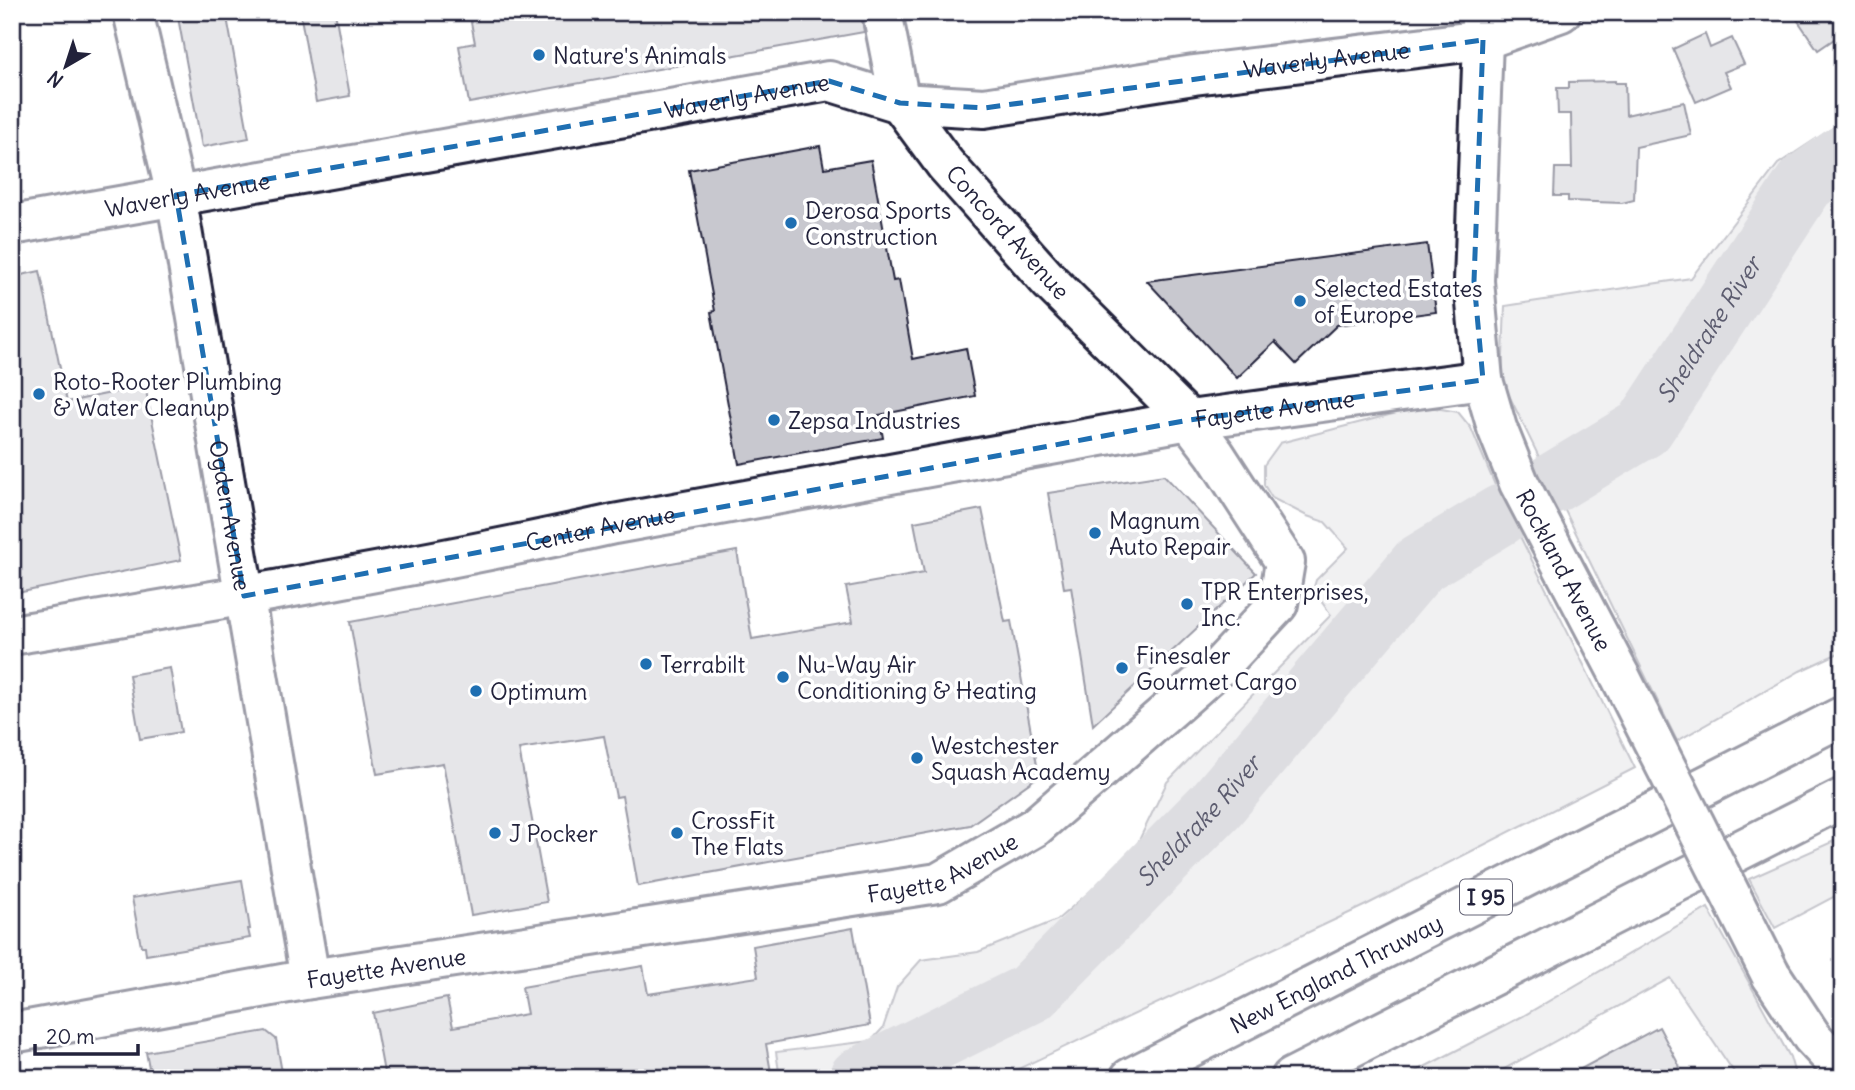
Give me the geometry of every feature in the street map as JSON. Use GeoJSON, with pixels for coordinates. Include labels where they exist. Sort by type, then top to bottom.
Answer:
{"type":"FeatureCollection","features":[{"type":"Feature","properties":{"kind":"main road","name":"Ogden Avenue"},"geometry":{"type":"LineString","coordinates":[[133,12],[176,195],[310,979]]}},
{"type":"Feature","properties":{"kind":"main road","name":"Concord Avenue"},"geometry":{"type":"LineString","coordinates":[[882,12],[900,103],[945,164],[1050,282],[1189,420]]}},
{"type":"Feature","properties":{"kind":"main road","name":"Waverly Avenue"},"geometry":{"type":"LineString","coordinates":[[12,225],[830,81],[900,103],[984,108],[1561,12]]}},
{"type":"Feature","properties":{"kind":"main road","name":"Rockland Avenue"},"geometry":{"type":"LineString","coordinates":[[1481,26],[1474,281],[1483,380],[1497,428],[1519,483],[1771,975],[1812,1037],[1843,1070]]}},
{"type":"Feature","properties":{"kind":"main road","name":"Fayette Avenue"},"geometry":{"type":"LineString","coordinates":[[12,1033],[310,979],[937,883],[1035,827],[1222,664],[1278,604],[1285,562],[1215,454],[1189,420],[1483,380]]}},
{"type":"Feature","properties":{"kind":"main road","name":"Center Avenue"},"geometry":{"type":"LineString","coordinates":[[12,635],[244,596],[627,522],[1189,420]]}},
{"type":"Feature","properties":{"kind":"main road","name":"New England Thruway"},"geometry":{"type":"LineString","coordinates":[[1130,1078],[1843,716]]}},
{"type":"Feature","properties":{"kind":"main road"},"geometry":{"type":"LineString","coordinates":[[1291,1078],[1843,798]]}},
{"type":"Feature","properties":{"kind":"highlighted area"},"geometry":{"type":"Polygon","coordinates":[[[1483,40],[1474,281],[1483,380],[1189,420],[244,596],[176,195],[829,81],[900,103],[984,108],[1483,40]]]}},
{"type":"Feature","properties":{"kind":"shaded area"},"geometry":{"type":"Polygon","coordinates":[[[1843,121],[1843,651],[1800,671],[1677,741],[1502,381],[1505,306],[1691,278],[1778,164],[1843,121]]]}},
{"type":"Feature","properties":{"kind":"shaded area"},"geometry":{"type":"Polygon","coordinates":[[[1424,406],[1458,412],[1471,428],[1498,492],[1635,768],[1366,905],[999,1078],[780,1078],[776,1052],[871,1041],[883,1028],[897,987],[921,960],[978,952],[1057,920],[1132,855],[1167,782],[1331,615],[1313,590],[1316,580],[1348,548],[1325,522],[1272,498],[1264,485],[1264,465],[1280,443],[1424,406]]]}},
{"type":"Feature","properties":{"kind":"shaded area"},"geometry":{"type":"Polygon","coordinates":[[[1843,837],[1843,892],[1775,928],[1749,879],[1843,837]]]}},
{"type":"Feature","properties":{"kind":"shaded area"},"geometry":{"type":"Polygon","coordinates":[[[1708,908],[1790,1057],[1794,1071],[1790,1078],[1738,1078],[1670,978],[1488,1078],[1403,1078],[1523,1016],[1708,908]]]}},
{"type":"Feature","properties":{"kind":"building"},"geometry":{"type":"Polygon","coordinates":[[[177,12],[226,12],[249,138],[202,147],[177,12]]]}},
{"type":"Feature","properties":{"kind":"building"},"geometry":{"type":"Polygon","coordinates":[[[300,12],[335,12],[350,96],[316,102],[300,12]]]}},
{"type":"Feature","properties":{"kind":"building"},"geometry":{"type":"Polygon","coordinates":[[[469,12],[861,12],[864,32],[469,103],[459,46],[475,43],[469,12]]]}},
{"type":"Feature","properties":{"kind":"building"},"geometry":{"type":"Polygon","coordinates":[[[1792,12],[1843,12],[1843,33],[1818,50],[1792,12]]]}},
{"type":"Feature","properties":{"kind":"building"},"geometry":{"type":"Polygon","coordinates":[[[1705,34],[1710,48],[1732,38],[1744,64],[1724,72],[1731,87],[1696,102],[1673,49],[1705,34]]]}},
{"type":"Feature","properties":{"kind":"building"},"geometry":{"type":"Polygon","coordinates":[[[1569,82],[1625,83],[1626,115],[1684,102],[1691,135],[1636,147],[1634,200],[1622,203],[1568,201],[1568,196],[1554,196],[1555,168],[1572,168],[1571,114],[1558,114],[1557,88],[1569,88],[1569,82]]]}},
{"type":"Feature","properties":{"kind":"building"},"geometry":{"type":"Polygon","coordinates":[[[820,146],[824,168],[871,160],[893,281],[899,280],[913,359],[966,348],[975,396],[879,415],[883,438],[739,464],[711,312],[715,311],[689,170],[820,146]]]}},
{"type":"Feature","properties":{"kind":"building","name":"Selected Estates of Europe"},"geometry":{"type":"Polygon","coordinates":[[[1427,244],[1436,312],[1337,325],[1296,364],[1275,342],[1237,378],[1147,281],[1427,244]]]}},
{"type":"Feature","properties":{"kind":"building"},"geometry":{"type":"Polygon","coordinates":[[[40,271],[67,402],[145,386],[181,560],[12,594],[12,277],[40,271]]]}},
{"type":"Feature","properties":{"kind":"building"},"geometry":{"type":"Polygon","coordinates":[[[1164,475],[1256,573],[1093,725],[1071,587],[1064,588],[1048,493],[1164,475]]]}},
{"type":"Feature","properties":{"kind":"building"},"geometry":{"type":"Polygon","coordinates":[[[982,509],[1005,622],[1011,621],[1039,776],[970,825],[638,886],[622,796],[616,797],[604,736],[519,749],[547,902],[471,915],[443,763],[377,774],[350,622],[737,551],[752,639],[853,622],[846,587],[924,573],[914,522],[982,509]]]}},
{"type":"Feature","properties":{"kind":"building"},"geometry":{"type":"Polygon","coordinates":[[[170,668],[181,732],[140,739],[129,675],[170,668]]]}},
{"type":"Feature","properties":{"kind":"building"},"geometry":{"type":"Polygon","coordinates":[[[242,880],[250,938],[146,955],[145,946],[141,946],[132,898],[242,880]]]}},
{"type":"Feature","properties":{"kind":"building"},"geometry":{"type":"Polygon","coordinates":[[[853,928],[870,1025],[766,1044],[772,1078],[385,1078],[373,1013],[447,998],[453,1027],[527,1014],[522,987],[643,966],[648,994],[758,977],[753,946],[853,928]]]}},
{"type":"Feature","properties":{"kind":"building"},"geometry":{"type":"Polygon","coordinates":[[[1659,1027],[1680,1067],[1661,1078],[1564,1078],[1659,1027]]]}},
{"type":"Feature","properties":{"kind":"building"},"geometry":{"type":"Polygon","coordinates":[[[266,1031],[276,1039],[283,1078],[151,1078],[146,1052],[266,1031]]]}},
{"type":"Feature","properties":{"kind":"waterway","name":"Sheldrake River"},"geometry":{"type":"LineString","coordinates":[[1553,483],[1644,428],[1805,183],[1843,156]]}},
{"type":"Feature","properties":{"kind":"waterway","name":"Sheldrake River"},"geometry":{"type":"LineString","coordinates":[[859,1078],[1031,993],[1217,804],[1420,564],[1501,515]]}},
{"type":"Feature","properties":{"kind":"place","name":"Nature's Animals"},"geometry":{"type":"Point","coordinates":[539,55]}},
{"type":"Feature","properties":{"kind":"place","name":"Derosa Sports Construction"},"geometry":{"type":"Point","coordinates":[791,223]}},
{"type":"Feature","properties":{"kind":"place","name":"Selected Estates of Europe"},"geometry":{"type":"Point","coordinates":[1300,301]}},
{"type":"Feature","properties":{"kind":"place","name":"Roto-Rooter Plumbing & Water Cleanup"},"geometry":{"type":"Point","coordinates":[39,394]}},
{"type":"Feature","properties":{"kind":"place","name":"Zepsa Industries"},"geometry":{"type":"Point","coordinates":[774,420]}},
{"type":"Feature","properties":{"kind":"place","name":"Magnum Auto Repair"},"geometry":{"type":"Point","coordinates":[1095,533]}},
{"type":"Feature","properties":{"kind":"place","name":"TPR Enterprises, Inc."},"geometry":{"type":"Point","coordinates":[1187,604]}},
{"type":"Feature","properties":{"kind":"place","name":"Terrabilt"},"geometry":{"type":"Point","coordinates":[646,664]}},
{"type":"Feature","properties":{"kind":"place","name":"Finesaler Gourmet Cargo"},"geometry":{"type":"Point","coordinates":[1122,668]}},
{"type":"Feature","properties":{"kind":"place","name":"Nu-Way Air Conditioning & Heating"},"geometry":{"type":"Point","coordinates":[783,677]}},
{"type":"Feature","properties":{"kind":"place","name":"Optimum"},"geometry":{"type":"Point","coordinates":[476,691]}},
{"type":"Feature","properties":{"kind":"place","name":"Westchester Squash Academy"},"geometry":{"type":"Point","coordinates":[917,758]}},
{"type":"Feature","properties":{"kind":"place","name":"J Pocker"},"geometry":{"type":"Point","coordinates":[495,833]}},
{"type":"Feature","properties":{"kind":"place","name":"CrossFit The Flats"},"geometry":{"type":"Point","coordinates":[677,833]}}]}
